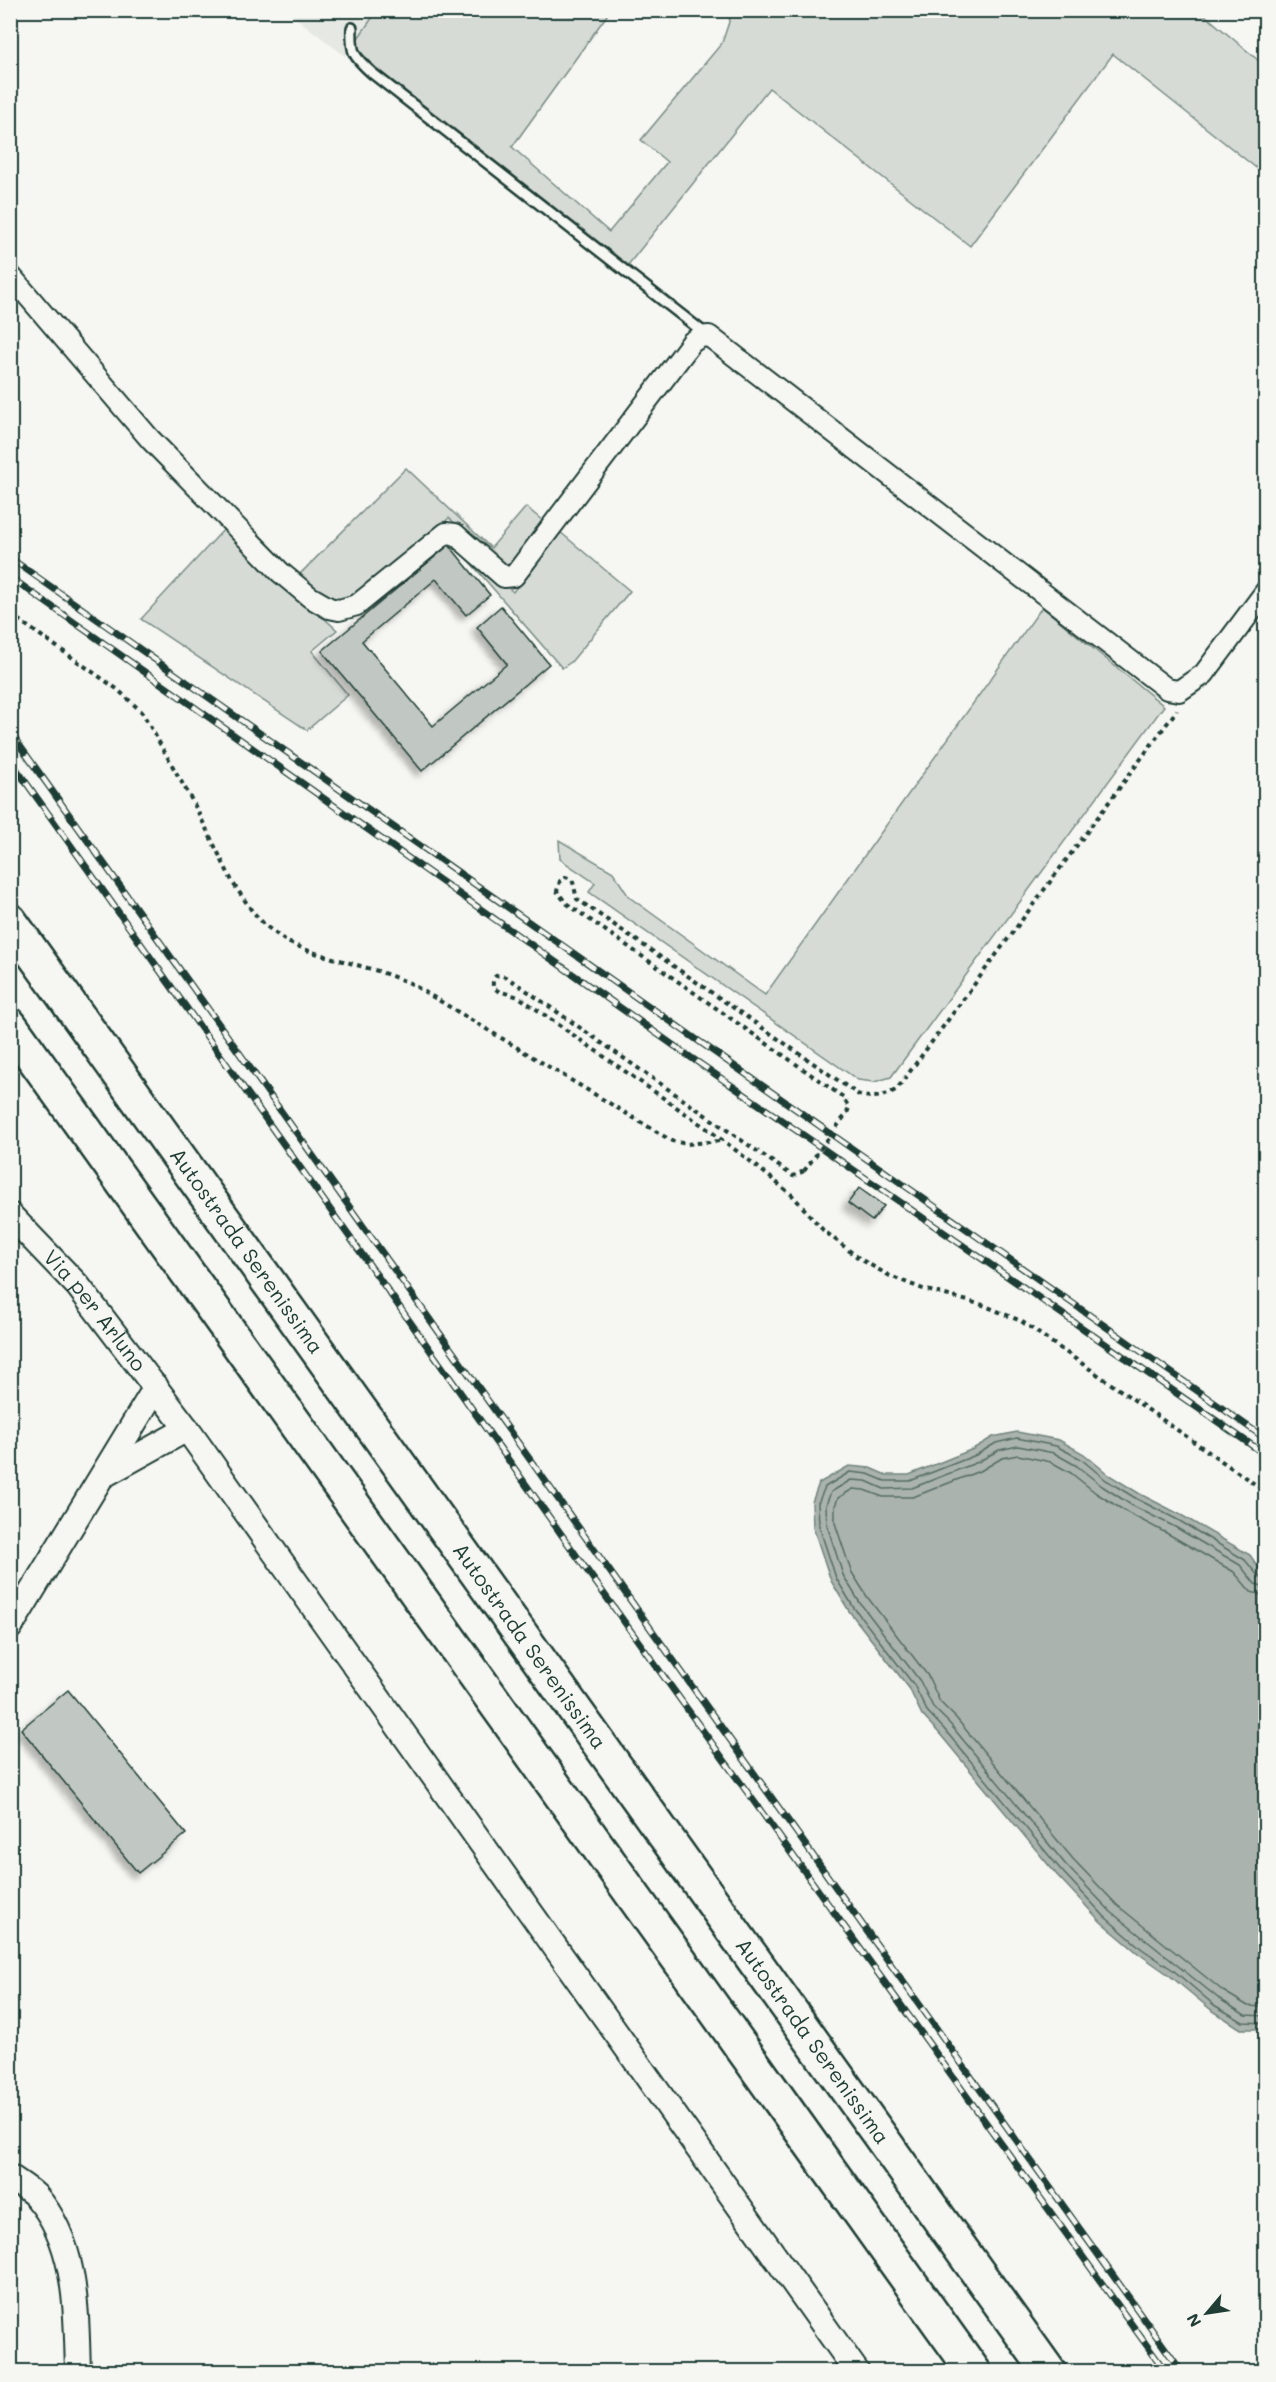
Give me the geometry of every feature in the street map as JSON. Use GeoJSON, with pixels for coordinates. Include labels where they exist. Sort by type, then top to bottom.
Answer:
{"type":"FeatureCollection","features":[{"type":"Feature","properties":{"kind":"highway","name":"Autostrada Serenissima"},"geometry":{"type":"LineString","coordinates":[[10,921],[1049,2372]]}},
{"type":"Feature","properties":{"kind":"highway"},"geometry":{"type":"LineString","coordinates":[[10,1025],[974,2372]]}},
{"type":"Feature","properties":{"kind":"street"},"geometry":{"type":"LineString","coordinates":[[10,275],[150,439],[280,572],[310,597],[329,608],[339,610],[357,605],[446,533],[455,534],[504,577],[514,576],[692,342],[700,337],[709,336],[1167,689],[1179,691],[1204,674],[1266,591]]}},
{"type":"Feature","properties":{"kind":"street","name":"Via per Arluno"},"geometry":{"type":"LineString","coordinates":[[10,1215],[78,1286],[154,1385],[102,1477],[10,1627]]}},
{"type":"Feature","properties":{"kind":"street"},"geometry":{"type":"LineString","coordinates":[[154,1385],[857,2372]]}},
{"type":"Feature","properties":{"kind":"street","name":"Via per Arluno"},"geometry":{"type":"LineString","coordinates":[[102,1477],[187,1429]]}},
{"type":"Feature","properties":{"kind":"street"},"geometry":{"type":"LineString","coordinates":[[10,2176],[35,2195],[55,2223],[76,2293],[78,2372]]}},
{"type":"Feature","properties":{"kind":"lane"},"geometry":{"type":"LineString","coordinates":[[352,28],[353,54],[372,73],[709,336]]}},
{"type":"Feature","properties":{"kind":"path"},"geometry":{"type":"LineString","coordinates":[[10,614],[117,689],[142,712],[194,804],[233,883],[252,911],[266,926],[287,942],[410,983],[672,1141],[687,1144],[721,1141]]}},
{"type":"Feature","properties":{"kind":"path"},"geometry":{"type":"LineString","coordinates":[[1179,691],[1183,701],[897,1089],[885,1096],[859,1095],[581,902],[574,894],[573,882],[569,878],[565,877],[560,881],[557,891],[566,903],[843,1097],[849,1108],[847,1113],[804,1171],[793,1176],[505,976],[499,975],[492,982],[493,987],[498,991],[519,997],[709,1130],[792,1195],[823,1230],[860,1259],[890,1276],[923,1289],[982,1305],[1021,1321],[1266,1492]]}},
{"type":"Feature","properties":{"kind":"shaded area"},"geometry":{"type":"Polygon","coordinates":[[[287,11],[377,11],[345,56],[287,11]]]}},
{"type":"Feature","properties":{"kind":"shaded area"},"geometry":{"type":"Polygon","coordinates":[[[377,11],[610,11],[512,147],[609,232],[667,162],[641,140],[722,43],[730,19],[719,11],[1200,11],[1265,66],[1265,175],[1113,54],[970,246],[769,88],[628,265],[376,68],[361,52],[356,41],[377,11]]]}},
{"type":"Feature","properties":{"kind":"shaded area"},"geometry":{"type":"Polygon","coordinates":[[[406,468],[491,548],[526,507],[548,525],[514,568],[506,568],[449,518],[354,602],[333,604],[296,578],[406,468]]]}},
{"type":"Feature","properties":{"kind":"shaded area"},"geometry":{"type":"Polygon","coordinates":[[[225,528],[337,630],[312,651],[348,695],[307,730],[141,619],[225,528]]]}},
{"type":"Feature","properties":{"kind":"shaded area"},"geometry":{"type":"Polygon","coordinates":[[[559,531],[630,591],[571,662],[562,668],[450,539],[456,539],[513,592],[559,531]]]}},
{"type":"Feature","properties":{"kind":"shaded area"},"geometry":{"type":"Polygon","coordinates":[[[1042,607],[1164,706],[891,1077],[874,1082],[858,1080],[589,892],[595,883],[560,859],[559,840],[613,872],[629,897],[765,995],[1042,607]]]}},
{"type":"Feature","properties":{"kind":"water"},"geometry":{"type":"Polygon","coordinates":[[[1017,1432],[1059,1440],[1084,1454],[1109,1475],[1140,1494],[1250,1555],[1265,1577],[1265,2029],[1241,2029],[1210,2009],[1101,1922],[1056,1874],[922,1715],[909,1688],[849,1611],[831,1581],[813,1527],[812,1502],[819,1483],[849,1466],[870,1468],[886,1475],[909,1475],[973,1449],[993,1437],[1017,1432]]]}},
{"type":"Feature","properties":{"kind":"building"},"geometry":{"type":"Polygon","coordinates":[[[449,545],[490,595],[466,615],[436,579],[362,641],[433,726],[507,664],[477,627],[501,606],[549,664],[422,771],[322,651],[449,545]]]}},
{"type":"Feature","properties":{"kind":"building"},"geometry":{"type":"Polygon","coordinates":[[[859,1188],[884,1206],[872,1221],[848,1203],[859,1188]]]}},
{"type":"Feature","properties":{"kind":"building"},"geometry":{"type":"Polygon","coordinates":[[[68,1690],[186,1834],[138,1873],[21,1729],[68,1690]]]}},
{"type":"Feature","properties":{"kind":"railway"},"geometry":{"type":"LineString","coordinates":[[10,558],[1266,1439]]}},
{"type":"Feature","properties":{"kind":"railway"},"geometry":{"type":"LineString","coordinates":[[10,577],[683,1052],[1266,1455]]}},
{"type":"Feature","properties":{"kind":"railway"},"geometry":{"type":"LineString","coordinates":[[10,732],[1182,2372]]}},
{"type":"Feature","properties":{"kind":"railway"},"geometry":{"type":"LineString","coordinates":[[10,760],[581,1562],[1166,2372]]}}]}
